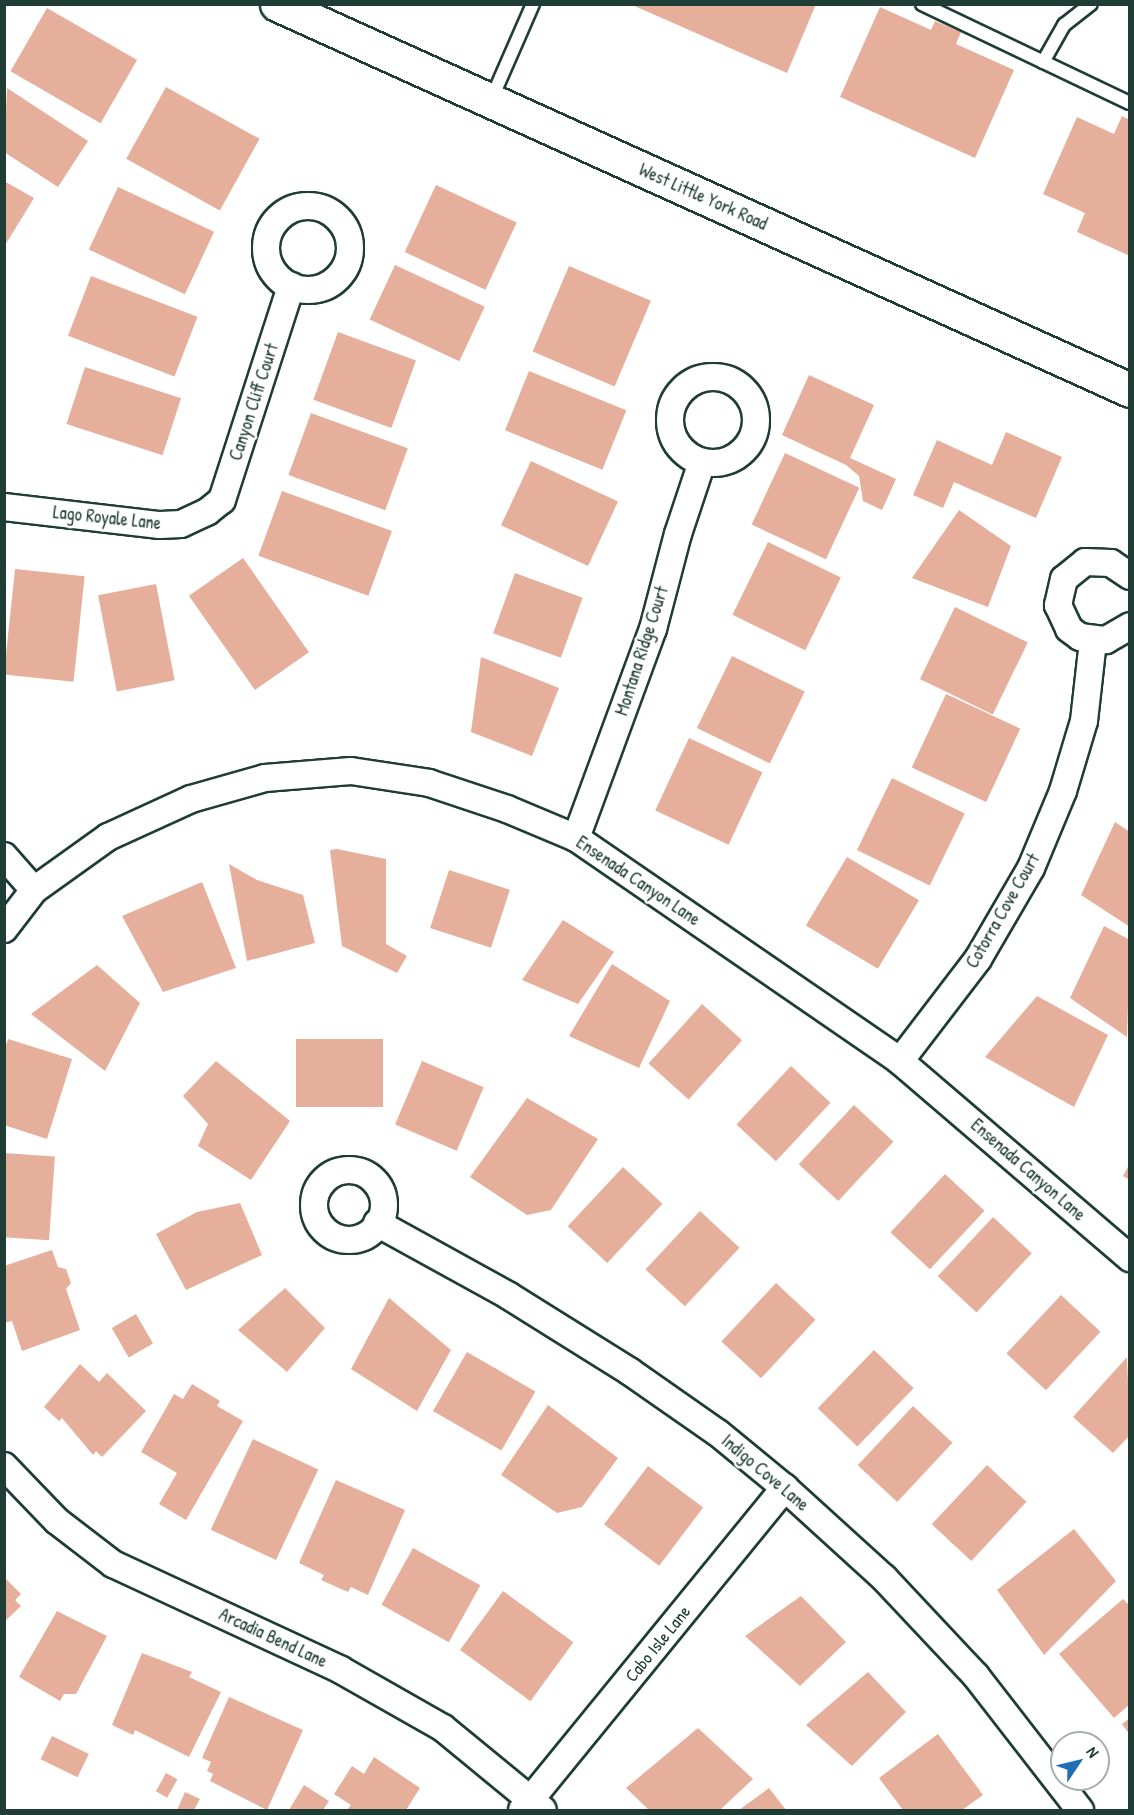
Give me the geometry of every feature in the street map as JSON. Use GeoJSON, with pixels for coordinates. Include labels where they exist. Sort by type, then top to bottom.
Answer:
{"type":"FeatureCollection","features":[{"type":"Feature","properties":{"kind":"main road","name":"West Little York Road"},"geometry":{"type":"LineString","coordinates":[[280,5],[1130,390]]}},
{"type":"Feature","properties":{"kind":"street","name":"Canyon Cliff Court"},"geometry":{"type":"LineString","coordinates":[[207,512],[222,500],[291,286]]}},
{"type":"Feature","properties":{"kind":"street","name":"Montana Ridge Court"},"geometry":{"type":"LineString","coordinates":[[576,838],[653,629],[678,534],[702,462]]}},
{"type":"Feature","properties":{"kind":"street","name":"Lago Royale Lane"},"geometry":{"type":"LineString","coordinates":[[4,507],[160,525],[182,524],[207,512]]}},
{"type":"Feature","properties":{"kind":"street"},"geometry":{"type":"LineString","coordinates":[[1130,576],[1111,562],[1098,560],[1073,568],[1058,591],[1061,618],[1069,629],[1093,641],[1112,638],[1130,626]]}},
{"type":"Feature","properties":{"kind":"street","name":"Cotorra Cove Court"},"geometry":{"type":"LineString","coordinates":[[900,1060],[978,959],[1031,868],[1063,791],[1084,721],[1093,641]]}},
{"type":"Feature","properties":{"kind":"street","name":"Ensenada Canyon Lane"},"geometry":{"type":"LineString","coordinates":[[34,890],[108,837],[191,799],[265,778],[351,771],[429,783],[507,809],[576,838],[900,1060],[1130,1258]]}},
{"type":"Feature","properties":{"kind":"street"},"geometry":{"type":"LineString","coordinates":[[4,856],[34,890],[4,929]]}},
{"type":"Feature","properties":{"kind":"street","name":"Indigo Cove Lane"},"geometry":{"type":"LineString","coordinates":[[377,1223],[509,1296],[629,1371],[718,1433],[785,1488],[884,1578],[976,1676],[1080,1810]]}},
{"type":"Feature","properties":{"kind":"street","name":"Arcadia Bend Lane"},"geometry":{"type":"LineString","coordinates":[[4,1466],[57,1521],[113,1564],[351,1676],[442,1728],[532,1807]]}},
{"type":"Feature","properties":{"kind":"street","name":"Cabo Isle Lane"},"geometry":{"type":"LineString","coordinates":[[532,1807],[785,1488]]}},
{"type":"Feature","properties":{"kind":"lane"},"geometry":{"type":"LineString","coordinates":[[491,101],[533,4]]}},
{"type":"Feature","properties":{"kind":"lane"},"geometry":{"type":"LineString","coordinates":[[922,4],[1130,102]]}},
{"type":"Feature","properties":{"kind":"lane"},"geometry":{"type":"LineString","coordinates":[[1043,62],[1064,25],[1091,4]]}},
{"type":"Feature","properties":{"kind":"building"},"geometry":{"type":"Polygon","coordinates":[[[630,4],[816,4],[787,73],[630,4]]]}},
{"type":"Feature","properties":{"kind":"building"},"geometry":{"type":"Polygon","coordinates":[[[880,7],[931,30],[935,21],[961,32],[956,44],[1014,70],[975,158],[840,97],[880,7]]]}},
{"type":"Feature","properties":{"kind":"building"},"geometry":{"type":"Polygon","coordinates":[[[47,8],[137,60],[101,123],[11,71],[47,8]]]}},
{"type":"Feature","properties":{"kind":"building"},"geometry":{"type":"Polygon","coordinates":[[[166,87],[260,139],[220,211],[126,159],[166,87]]]}},
{"type":"Feature","properties":{"kind":"building"},"geometry":{"type":"Polygon","coordinates":[[[7,88],[88,141],[58,187],[4,152],[7,88]]]}},
{"type":"Feature","properties":{"kind":"building"},"geometry":{"type":"Polygon","coordinates":[[[1122,116],[1130,120],[1130,256],[1077,232],[1085,213],[1043,194],[1077,117],[1114,134],[1122,116]]]}},
{"type":"Feature","properties":{"kind":"building"},"geometry":{"type":"Polygon","coordinates":[[[4,181],[34,198],[4,247],[4,181]]]}},
{"type":"Feature","properties":{"kind":"building"},"geometry":{"type":"Polygon","coordinates":[[[436,185],[517,223],[485,290],[405,252],[436,185]]]}},
{"type":"Feature","properties":{"kind":"building"},"geometry":{"type":"Polygon","coordinates":[[[118,187],[214,232],[185,294],[89,250],[118,187]]]}},
{"type":"Feature","properties":{"kind":"building"},"geometry":{"type":"Polygon","coordinates":[[[395,265],[485,307],[459,361],[370,319],[395,265]]]}},
{"type":"Feature","properties":{"kind":"building"},"geometry":{"type":"Polygon","coordinates":[[[569,266],[651,301],[615,386],[533,352],[569,266]]]}},
{"type":"Feature","properties":{"kind":"building"},"geometry":{"type":"Polygon","coordinates":[[[91,276],[197,317],[174,377],[68,336],[91,276]]]}},
{"type":"Feature","properties":{"kind":"building"},"geometry":{"type":"Polygon","coordinates":[[[338,332],[416,360],[391,428],[313,400],[338,332]]]}},
{"type":"Feature","properties":{"kind":"building"},"geometry":{"type":"Polygon","coordinates":[[[85,367],[181,398],[163,455],[66,424],[85,367]]]}},
{"type":"Feature","properties":{"kind":"building"},"geometry":{"type":"Polygon","coordinates":[[[529,371],[626,410],[602,470],[505,430],[529,371]]]}},
{"type":"Feature","properties":{"kind":"building"},"geometry":{"type":"Polygon","coordinates":[[[809,375],[874,405],[850,458],[896,479],[882,510],[863,501],[859,476],[846,465],[782,435],[809,375]]]}},
{"type":"Feature","properties":{"kind":"building"},"geometry":{"type":"Polygon","coordinates":[[[311,413],[408,448],[385,510],[288,475],[311,413]]]}},
{"type":"Feature","properties":{"kind":"building"},"geometry":{"type":"Polygon","coordinates":[[[1006,432],[1062,457],[1036,518],[954,482],[943,508],[913,495],[937,440],[992,465],[1006,432]]]}},
{"type":"Feature","properties":{"kind":"building"},"geometry":{"type":"Polygon","coordinates":[[[785,453],[859,488],[826,559],[752,525],[785,453]]]}},
{"type":"Feature","properties":{"kind":"building"},"geometry":{"type":"Polygon","coordinates":[[[531,461],[618,502],[588,566],[501,525],[531,461]]]}},
{"type":"Feature","properties":{"kind":"building"},"geometry":{"type":"Polygon","coordinates":[[[282,491],[392,531],[368,596],[258,556],[282,491]]]}},
{"type":"Feature","properties":{"kind":"building"},"geometry":{"type":"Polygon","coordinates":[[[959,510],[1011,546],[988,607],[912,578],[959,510]]]}},
{"type":"Feature","properties":{"kind":"building"},"geometry":{"type":"Polygon","coordinates":[[[768,542],[841,578],[805,650],[732,615],[768,542]]]}},
{"type":"Feature","properties":{"kind":"building"},"geometry":{"type":"Polygon","coordinates":[[[243,558],[309,652],[255,690],[189,596],[243,558]]]}},
{"type":"Feature","properties":{"kind":"building"},"geometry":{"type":"Polygon","coordinates":[[[15,569],[85,576],[74,682],[4,674],[15,569]]]}},
{"type":"Feature","properties":{"kind":"building"},"geometry":{"type":"Polygon","coordinates":[[[515,573],[583,598],[561,658],[493,633],[515,573]]]}},
{"type":"Feature","properties":{"kind":"building"},"geometry":{"type":"Polygon","coordinates":[[[156,584],[175,680],[117,691],[98,595],[156,584]]]}},
{"type":"Feature","properties":{"kind":"building"},"geometry":{"type":"Polygon","coordinates":[[[955,607],[1028,643],[993,714],[920,679],[955,607]]]}},
{"type":"Feature","properties":{"kind":"building"},"geometry":{"type":"Polygon","coordinates":[[[732,656],[805,692],[770,763],[697,728],[732,656]]]}},
{"type":"Feature","properties":{"kind":"building"},"geometry":{"type":"Polygon","coordinates":[[[481,657],[559,688],[532,756],[471,732],[481,657]]]}},
{"type":"Feature","properties":{"kind":"building"},"geometry":{"type":"Polygon","coordinates":[[[946,694],[1020,729],[986,802],[912,767],[946,694]]]}},
{"type":"Feature","properties":{"kind":"building"},"geometry":{"type":"Polygon","coordinates":[[[689,738],[762,772],[729,845],[655,811],[689,738]]]}},
{"type":"Feature","properties":{"kind":"building"},"geometry":{"type":"Polygon","coordinates":[[[892,778],[965,814],[930,885],[857,850],[892,778]]]}},
{"type":"Feature","properties":{"kind":"building"},"geometry":{"type":"Polygon","coordinates":[[[1115,822],[1130,832],[1130,927],[1081,895],[1115,822]]]}},
{"type":"Feature","properties":{"kind":"building"},"geometry":{"type":"Polygon","coordinates":[[[337,849],[386,859],[386,944],[407,956],[397,973],[342,946],[330,850],[337,849]]]}},
{"type":"Feature","properties":{"kind":"building"},"geometry":{"type":"Polygon","coordinates":[[[847,857],[919,900],[878,969],[806,926],[847,857]]]}},
{"type":"Feature","properties":{"kind":"building"},"geometry":{"type":"Polygon","coordinates":[[[229,864],[257,880],[303,895],[315,943],[247,961],[229,864]]]}},
{"type":"Feature","properties":{"kind":"building"},"geometry":{"type":"Polygon","coordinates":[[[449,870],[510,890],[491,948],[430,928],[449,870]]]}},
{"type":"Feature","properties":{"kind":"building"},"geometry":{"type":"Polygon","coordinates":[[[202,882],[236,968],[163,992],[122,916],[202,882]]]}},
{"type":"Feature","properties":{"kind":"building"},"geometry":{"type":"Polygon","coordinates":[[[563,920],[614,952],[578,1004],[522,980],[563,920]]]}},
{"type":"Feature","properties":{"kind":"building"},"geometry":{"type":"Polygon","coordinates":[[[1104,926],[1130,940],[1127,1037],[1070,998],[1104,926]]]}},
{"type":"Feature","properties":{"kind":"building"},"geometry":{"type":"Polygon","coordinates":[[[612,964],[670,1001],[639,1068],[569,1036],[612,964]]]}},
{"type":"Feature","properties":{"kind":"building"},"geometry":{"type":"Polygon","coordinates":[[[97,965],[140,1003],[105,1071],[31,1014],[97,965]]]}},
{"type":"Feature","properties":{"kind":"building"},"geometry":{"type":"Polygon","coordinates":[[[1037,996],[1108,1035],[1074,1107],[985,1057],[1037,996]]]}},
{"type":"Feature","properties":{"kind":"building"},"geometry":{"type":"Polygon","coordinates":[[[702,1004],[742,1040],[689,1100],[648,1063],[702,1004]]]}},
{"type":"Feature","properties":{"kind":"building"},"geometry":{"type":"Polygon","coordinates":[[[8,1039],[72,1059],[47,1139],[4,1125],[4,1051],[8,1039]]]}},
{"type":"Feature","properties":{"kind":"building"},"geometry":{"type":"Polygon","coordinates":[[[296,1039],[383,1039],[383,1107],[296,1107],[296,1039]]]}},
{"type":"Feature","properties":{"kind":"building"},"geometry":{"type":"Polygon","coordinates":[[[216,1061],[290,1121],[251,1180],[198,1146],[208,1124],[183,1096],[216,1061]]]}},
{"type":"Feature","properties":{"kind":"building"},"geometry":{"type":"Polygon","coordinates":[[[422,1061],[484,1087],[457,1151],[395,1125],[422,1061]]]}},
{"type":"Feature","properties":{"kind":"building"},"geometry":{"type":"Polygon","coordinates":[[[791,1066],[830,1103],[776,1161],[736,1125],[791,1066]]]}},
{"type":"Feature","properties":{"kind":"building"},"geometry":{"type":"Polygon","coordinates":[[[527,1098],[598,1139],[551,1210],[527,1215],[470,1177],[527,1098]]]}},
{"type":"Feature","properties":{"kind":"building"},"geometry":{"type":"Polygon","coordinates":[[[854,1105],[893,1142],[838,1201],[799,1164],[854,1105]]]}},
{"type":"Feature","properties":{"kind":"building"},"geometry":{"type":"Polygon","coordinates":[[[4,1153],[55,1157],[49,1240],[4,1237],[4,1153]]]}},
{"type":"Feature","properties":{"kind":"building"},"geometry":{"type":"Polygon","coordinates":[[[1130,1163],[1130,1180],[1123,1176],[1130,1163]]]}},
{"type":"Feature","properties":{"kind":"building"},"geometry":{"type":"Polygon","coordinates":[[[623,1167],[662,1204],[607,1263],[568,1226],[623,1167]]]}},
{"type":"Feature","properties":{"kind":"building"},"geometry":{"type":"Polygon","coordinates":[[[945,1174],[984,1211],[930,1269],[890,1233],[945,1174]]]}},
{"type":"Feature","properties":{"kind":"building"},"geometry":{"type":"Polygon","coordinates":[[[240,1203],[262,1255],[186,1290],[156,1234],[197,1212],[240,1203]]]}},
{"type":"Feature","properties":{"kind":"building"},"geometry":{"type":"Polygon","coordinates":[[[700,1211],[739,1248],[685,1306],[645,1270],[700,1211]]]}},
{"type":"Feature","properties":{"kind":"building"},"geometry":{"type":"Polygon","coordinates":[[[993,1217],[1032,1253],[977,1312],[938,1276],[993,1217]]]}},
{"type":"Feature","properties":{"kind":"building"},"geometry":{"type":"Polygon","coordinates":[[[52,1250],[58,1267],[66,1269],[71,1283],[66,1289],[80,1330],[22,1351],[12,1321],[4,1323],[4,1266],[52,1250]]]}},
{"type":"Feature","properties":{"kind":"building"},"geometry":{"type":"Polygon","coordinates":[[[776,1283],[815,1320],[761,1378],[721,1342],[776,1283]]]}},
{"type":"Feature","properties":{"kind":"building"},"geometry":{"type":"Polygon","coordinates":[[[285,1288],[325,1328],[287,1372],[238,1330],[285,1288]]]}},
{"type":"Feature","properties":{"kind":"building"},"geometry":{"type":"Polygon","coordinates":[[[1061,1295],[1100,1332],[1046,1390],[1006,1354],[1061,1295]]]}},
{"type":"Feature","properties":{"kind":"building"},"geometry":{"type":"Polygon","coordinates":[[[389,1298],[451,1350],[417,1411],[351,1369],[389,1298]]]}},
{"type":"Feature","properties":{"kind":"building"},"geometry":{"type":"Polygon","coordinates":[[[136,1314],[153,1343],[129,1357],[112,1328],[136,1314]]]}},
{"type":"Feature","properties":{"kind":"building"},"geometry":{"type":"Polygon","coordinates":[[[874,1350],[914,1388],[857,1446],[818,1408],[874,1350]]]}},
{"type":"Feature","properties":{"kind":"building"},"geometry":{"type":"Polygon","coordinates":[[[467,1352],[535,1392],[501,1450],[433,1411],[467,1352]]]}},
{"type":"Feature","properties":{"kind":"building"},"geometry":{"type":"Polygon","coordinates":[[[1127,1357],[1130,1435],[1113,1453],[1073,1417],[1127,1357]]]}},
{"type":"Feature","properties":{"kind":"building"},"geometry":{"type":"Polygon","coordinates":[[[80,1364],[99,1382],[107,1373],[146,1411],[102,1457],[96,1451],[93,1455],[62,1418],[59,1421],[44,1407],[80,1364]]]}},
{"type":"Feature","properties":{"kind":"building"},"geometry":{"type":"Polygon","coordinates":[[[192,1384],[220,1401],[217,1406],[243,1421],[186,1520],[159,1504],[177,1473],[141,1452],[174,1394],[183,1399],[192,1384]]]}},
{"type":"Feature","properties":{"kind":"building"},"geometry":{"type":"Polygon","coordinates":[[[548,1405],[618,1458],[582,1507],[557,1513],[501,1475],[548,1405]]]}},
{"type":"Feature","properties":{"kind":"building"},"geometry":{"type":"Polygon","coordinates":[[[913,1406],[952,1443],[897,1502],[858,1465],[913,1406]]]}},
{"type":"Feature","properties":{"kind":"building"},"geometry":{"type":"Polygon","coordinates":[[[253,1439],[318,1469],[276,1560],[211,1530],[253,1439]]]}},
{"type":"Feature","properties":{"kind":"building"},"geometry":{"type":"Polygon","coordinates":[[[987,1465],[1026,1502],[971,1561],[932,1524],[987,1465]]]}},
{"type":"Feature","properties":{"kind":"building"},"geometry":{"type":"Polygon","coordinates":[[[648,1466],[703,1508],[659,1566],[604,1524],[648,1466]]]}},
{"type":"Feature","properties":{"kind":"building"},"geometry":{"type":"Polygon","coordinates":[[[336,1480],[405,1510],[368,1595],[351,1587],[348,1592],[321,1580],[324,1575],[299,1563],[336,1480]]]}},
{"type":"Feature","properties":{"kind":"building"},"geometry":{"type":"Polygon","coordinates":[[[1074,1529],[1116,1581],[1044,1655],[997,1590],[1074,1529]]]}},
{"type":"Feature","properties":{"kind":"building"},"geometry":{"type":"Polygon","coordinates":[[[413,1548],[480,1585],[449,1642],[381,1605],[413,1548]]]}},
{"type":"Feature","properties":{"kind":"building"},"geometry":{"type":"Polygon","coordinates":[[[4,1577],[21,1594],[15,1600],[21,1606],[4,1622],[4,1577]]]}},
{"type":"Feature","properties":{"kind":"building"},"geometry":{"type":"Polygon","coordinates":[[[503,1591],[573,1642],[530,1701],[460,1650],[503,1591]]]}},
{"type":"Feature","properties":{"kind":"building"},"geometry":{"type":"Polygon","coordinates":[[[801,1596],[846,1642],[800,1686],[745,1636],[801,1596]]]}},
{"type":"Feature","properties":{"kind":"building"},"geometry":{"type":"Polygon","coordinates":[[[1123,1599],[1130,1606],[1130,1704],[1114,1718],[1059,1654],[1123,1599]]]}},
{"type":"Feature","properties":{"kind":"building"},"geometry":{"type":"Polygon","coordinates":[[[57,1611],[107,1636],[76,1694],[64,1694],[60,1701],[19,1677],[57,1611]]]}},
{"type":"Feature","properties":{"kind":"building"},"geometry":{"type":"Polygon","coordinates":[[[142,1653],[192,1672],[189,1677],[221,1692],[189,1757],[135,1730],[133,1735],[112,1725],[142,1653]]]}},
{"type":"Feature","properties":{"kind":"building"},"geometry":{"type":"Polygon","coordinates":[[[868,1672],[906,1712],[852,1766],[806,1725],[868,1672]]]}},
{"type":"Feature","properties":{"kind":"building"},"geometry":{"type":"Polygon","coordinates":[[[229,1697],[303,1730],[267,1810],[210,1781],[213,1774],[207,1771],[211,1762],[202,1758],[229,1697]]]}},
{"type":"Feature","properties":{"kind":"building"},"geometry":{"type":"Polygon","coordinates":[[[1130,1718],[1130,1735],[1122,1724],[1130,1718]]]}},
{"type":"Feature","properties":{"kind":"building"},"geometry":{"type":"Polygon","coordinates":[[[698,1728],[753,1779],[720,1810],[649,1810],[626,1788],[698,1728]]]}},
{"type":"Feature","properties":{"kind":"building"},"geometry":{"type":"Polygon","coordinates":[[[938,1734],[983,1795],[962,1810],[903,1810],[879,1778],[938,1734]]]}},
{"type":"Feature","properties":{"kind":"building"},"geometry":{"type":"Polygon","coordinates":[[[52,1736],[89,1754],[77,1777],[41,1759],[52,1736]]]}},
{"type":"Feature","properties":{"kind":"building"},"geometry":{"type":"Polygon","coordinates":[[[374,1757],[420,1788],[406,1810],[347,1810],[351,1805],[334,1794],[352,1766],[364,1774],[374,1757]]]}},
{"type":"Feature","properties":{"kind":"building"},"geometry":{"type":"Polygon","coordinates":[[[166,1773],[177,1779],[167,1798],[156,1791],[166,1773]]]}},
{"type":"Feature","properties":{"kind":"building"},"geometry":{"type":"Polygon","coordinates":[[[304,1785],[329,1801],[323,1810],[289,1810],[304,1785]]]}},
{"type":"Feature","properties":{"kind":"building"},"geometry":{"type":"Polygon","coordinates":[[[769,1788],[786,1810],[739,1810],[769,1788]]]}},
{"type":"Feature","properties":{"kind":"building"},"geometry":{"type":"Polygon","coordinates":[[[185,1792],[200,1799],[194,1810],[177,1810],[185,1792]]]}}]}
